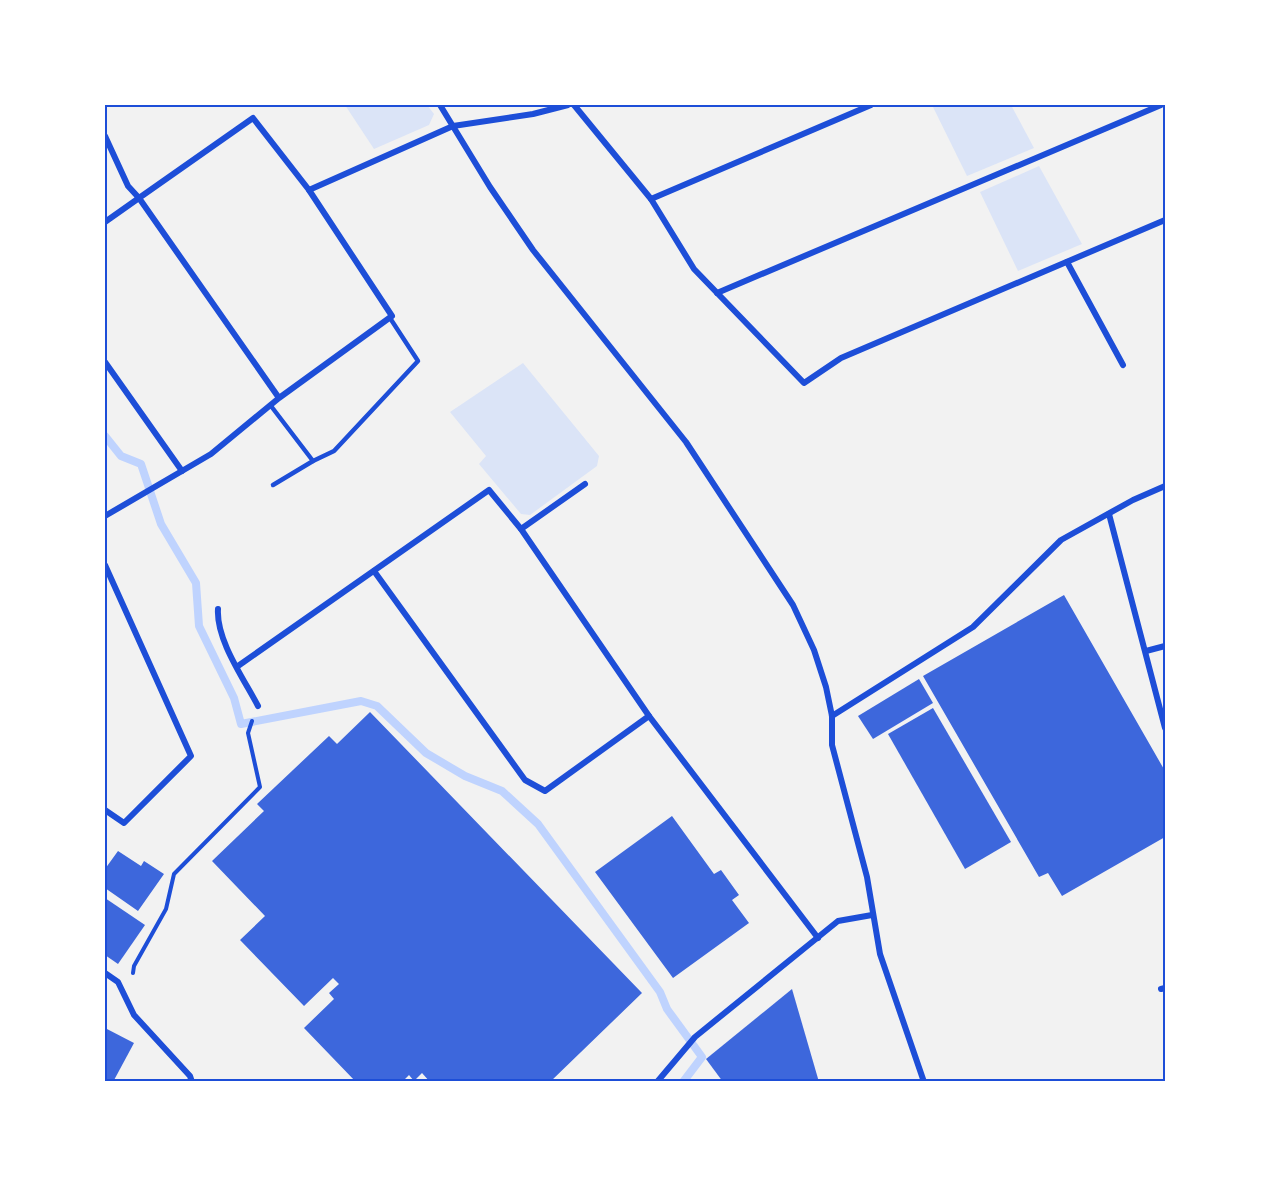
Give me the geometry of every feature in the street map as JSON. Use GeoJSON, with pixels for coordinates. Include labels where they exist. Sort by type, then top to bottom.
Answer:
{"type":"FeatureCollection","features":[{"type":"Feature","properties":{"kind":"street"},"geometry":{"type":"LineString","coordinates":[[440,105],[489,187],[533,250],[686,442],[793,605],[814,651],[826,687],[832,716],[832,745],[867,877],[880,954],[924,1082]]}},
{"type":"Feature","properties":{"kind":"street"},"geometry":{"type":"LineString","coordinates":[[536,105],[539,112]]}},
{"type":"Feature","properties":{"kind":"street"},"geometry":{"type":"LineString","coordinates":[[309,190],[453,126],[568,105]]}},
{"type":"Feature","properties":{"kind":"street"},"geometry":{"type":"LineString","coordinates":[[574,105],[651,199],[694,269],[804,382],[841,358],[1165,220]]}},
{"type":"Feature","properties":{"kind":"street"},"geometry":{"type":"LineString","coordinates":[[651,199],[872,105]]}},
{"type":"Feature","properties":{"kind":"street"},"geometry":{"type":"LineString","coordinates":[[717,293],[1162,106]]}},
{"type":"Feature","properties":{"kind":"street"},"geometry":{"type":"LineString","coordinates":[[105,222],[253,117],[309,190],[392,316],[279,398],[211,454],[105,516]]}},
{"type":"Feature","properties":{"kind":"street"},"geometry":{"type":"LineString","coordinates":[[105,136],[128,186],[139,198],[279,398]]}},
{"type":"Feature","properties":{"kind":"street"},"geometry":{"type":"LineString","coordinates":[[1067,262],[1123,365]]}},
{"type":"Feature","properties":{"kind":"street"},"geometry":{"type":"LineString","coordinates":[[105,362],[182,471]]}},
{"type":"Feature","properties":{"kind":"street"},"geometry":{"type":"LineString","coordinates":[[521,529],[585,484]]}},
{"type":"Feature","properties":{"kind":"street"},"geometry":{"type":"LineString","coordinates":[[832,716],[973,627],[1061,540],[1133,500],[1165,486]]}},
{"type":"Feature","properties":{"kind":"street"},"geometry":{"type":"LineString","coordinates":[[238,666],[489,490],[521,529],[649,716],[818,938]]}},
{"type":"Feature","properties":{"kind":"street"},"geometry":{"type":"LineString","coordinates":[[1109,514],[1165,728]]}},
{"type":"Feature","properties":{"kind":"street"},"geometry":{"type":"LineString","coordinates":[[105,565],[191,756],[124,823],[105,810]]}},
{"type":"Feature","properties":{"kind":"street"},"geometry":{"type":"LineString","coordinates":[[374,572],[525,780],[545,791],[649,716]]}},
{"type":"Feature","properties":{"kind":"street"},"geometry":{"type":"LineString","coordinates":[[218,609],[217,619],[224,643],[258,706]]}},
{"type":"Feature","properties":{"kind":"street"},"geometry":{"type":"LineString","coordinates":[[1146,651],[1165,646]]}},
{"type":"Feature","properties":{"kind":"street"},"geometry":{"type":"LineString","coordinates":[[657,1082],[695,1037],[838,921],[872,915]]}},
{"type":"Feature","properties":{"kind":"street"},"geometry":{"type":"LineString","coordinates":[[105,973],[118,982],[134,1015],[190,1076],[192,1082]]}},
{"type":"Feature","properties":{"kind":"lane"},"geometry":{"type":"LineString","coordinates":[[273,485],[334,450],[418,361],[390,318]]}},
{"type":"Feature","properties":{"kind":"lane"},"geometry":{"type":"LineString","coordinates":[[271,406],[313,461]]}},
{"type":"Feature","properties":{"kind":"path"},"geometry":{"type":"LineString","coordinates":[[121,989],[132,985],[134,966],[166,909],[174,874],[260,788],[248,733],[258,706]]}},
{"type":"Feature","properties":{"kind":"shaded area"},"geometry":{"type":"Polygon","coordinates":[[[345,105],[427,105],[434,114],[429,125],[374,149],[345,105]]]}},
{"type":"Feature","properties":{"kind":"shaded area"},"geometry":{"type":"Polygon","coordinates":[[[932,105],[1011,105],[1034,148],[967,176],[932,105]]]}},
{"type":"Feature","properties":{"kind":"shaded area"},"geometry":{"type":"Polygon","coordinates":[[[1039,166],[1082,244],[1018,271],[980,192],[1039,166]]]}},
{"type":"Feature","properties":{"kind":"shaded area"},"geometry":{"type":"Polygon","coordinates":[[[523,363],[599,456],[597,466],[530,515],[521,514],[479,464],[486,456],[450,412],[523,363]]]}},
{"type":"Feature","properties":{"kind":"building"},"geometry":{"type":"Polygon","coordinates":[[[1064,595],[1165,771],[1165,837],[1062,896],[1048,873],[1039,877],[923,676],[1064,595]]]}},
{"type":"Feature","properties":{"kind":"building"},"geometry":{"type":"Polygon","coordinates":[[[919,679],[933,703],[873,739],[858,716],[919,679]]]}},
{"type":"Feature","properties":{"kind":"building"},"geometry":{"type":"Polygon","coordinates":[[[933,708],[1011,842],[965,869],[888,734],[933,708]]]}},
{"type":"Feature","properties":{"kind":"building"},"geometry":{"type":"Polygon","coordinates":[[[370,712],[642,993],[550,1082],[430,1082],[422,1073],[414,1081],[409,1075],[402,1082],[356,1082],[304,1028],[334,999],[329,993],[339,984],[333,978],[304,1006],[240,940],[265,916],[212,861],[264,811],[257,804],[329,736],[337,744],[370,712]]]}},
{"type":"Feature","properties":{"kind":"building"},"geometry":{"type":"Polygon","coordinates":[[[672,816],[714,874],[721,870],[739,895],[732,900],[749,923],[673,978],[595,872],[672,816]]]}},
{"type":"Feature","properties":{"kind":"building"},"geometry":{"type":"Polygon","coordinates":[[[118,851],[141,866],[144,861],[164,874],[138,911],[105,888],[105,869],[118,851]]]}},
{"type":"Feature","properties":{"kind":"building"},"geometry":{"type":"Polygon","coordinates":[[[105,898],[145,925],[118,964],[105,955],[105,898]]]}},
{"type":"Feature","properties":{"kind":"building"},"geometry":{"type":"Polygon","coordinates":[[[792,989],[819,1082],[723,1082],[706,1059],[792,989]]]}},
{"type":"Feature","properties":{"kind":"building"},"geometry":{"type":"Polygon","coordinates":[[[105,1028],[134,1043],[113,1082],[105,1082],[105,1028]]]}},
{"type":"Feature","properties":{"kind":"waterway"},"geometry":{"type":"LineString","coordinates":[[105,436],[121,456],[141,464],[161,524],[196,583],[199,626],[234,698],[241,724],[361,701],[377,706],[426,753],[465,776],[502,791],[538,824],[660,992],[667,1009],[702,1057],[683,1082]]}}]}
